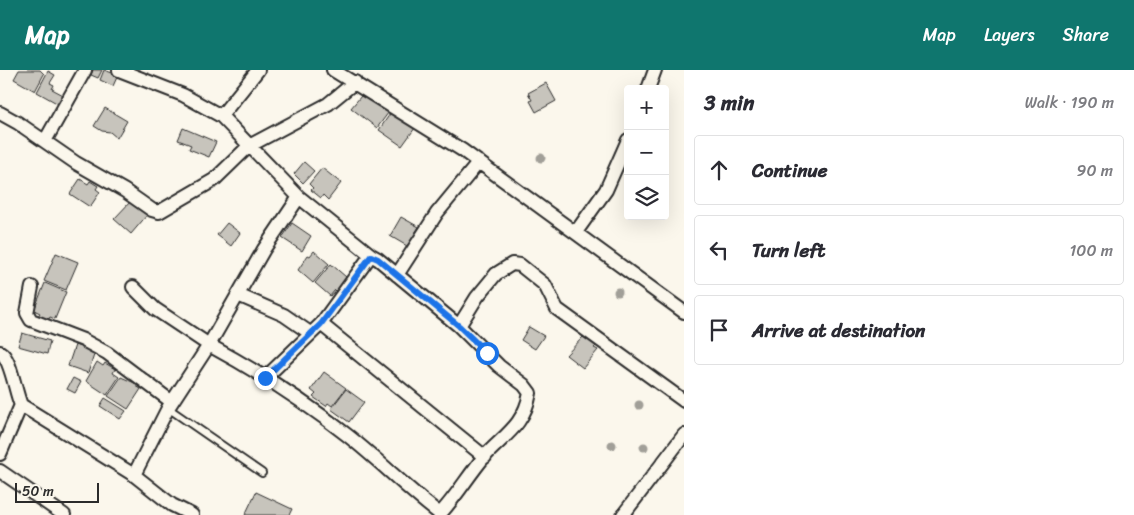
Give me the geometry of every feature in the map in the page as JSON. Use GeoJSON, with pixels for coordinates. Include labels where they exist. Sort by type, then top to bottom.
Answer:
{"type":"FeatureCollection","features":[{"type":"Feature","properties":{"kind":"street"},"geometry":{"type":"LineString","coordinates":[[45,141],[85,70]]}},
{"type":"Feature","properties":{"kind":"street"},"geometry":{"type":"LineString","coordinates":[[120,70],[183,95],[221,116],[299,197],[459,326],[499,366],[524,384],[530,393],[522,416],[511,433],[485,457],[440,514],[410,491],[346,435],[265,378],[208,346],[155,309],[133,287]]}},
{"type":"Feature","properties":{"kind":"street"},"geometry":{"type":"LineString","coordinates":[[221,116],[258,70]]}},
{"type":"Feature","properties":{"kind":"street"},"geometry":{"type":"LineString","coordinates":[[333,70],[355,82],[479,162],[684,312]]}},
{"type":"Feature","properties":{"kind":"street"},"geometry":{"type":"LineString","coordinates":[[649,85],[655,70]]}},
{"type":"Feature","properties":{"kind":"street"},"geometry":{"type":"LineString","coordinates":[[0,113],[152,210],[159,212],[214,180],[249,146],[328,104],[355,82]]}},
{"type":"Feature","properties":{"kind":"street"},"geometry":{"type":"LineString","coordinates":[[576,232],[606,190],[624,149]]}},
{"type":"Feature","properties":{"kind":"street"},"geometry":{"type":"LineString","coordinates":[[397,275],[437,213],[479,162]]}},
{"type":"Feature","properties":{"kind":"street"},"geometry":{"type":"LineString","coordinates":[[134,475],[170,405],[208,346],[264,249],[299,197]]}},
{"type":"Feature","properties":{"kind":"street"},"geometry":{"type":"LineString","coordinates":[[265,378],[321,324],[371,256]]}},
{"type":"Feature","properties":{"kind":"street"},"geometry":{"type":"LineString","coordinates":[[459,326],[477,297],[496,274],[512,264],[520,265],[545,285],[557,309],[684,401]]}},
{"type":"Feature","properties":{"kind":"street"},"geometry":{"type":"LineString","coordinates":[[32,287],[28,313],[31,320],[83,340],[108,353],[170,405]]}},
{"type":"Feature","properties":{"kind":"street"},"geometry":{"type":"LineString","coordinates":[[238,295],[284,315],[310,333]]}},
{"type":"Feature","properties":{"kind":"street"},"geometry":{"type":"LineString","coordinates":[[321,324],[485,457]]}},
{"type":"Feature","properties":{"kind":"street"},"geometry":{"type":"LineString","coordinates":[[0,352],[8,359],[15,393],[21,405],[134,475],[172,505],[192,515]]}},
{"type":"Feature","properties":{"kind":"street"},"geometry":{"type":"LineString","coordinates":[[0,454],[21,405]]}},
{"type":"Feature","properties":{"kind":"street"},"geometry":{"type":"LineString","coordinates":[[623,515],[684,435]]}},
{"type":"Feature","properties":{"kind":"street"},"geometry":{"type":"LineString","coordinates":[[0,472],[64,515]]}},
{"type":"Feature","properties":{"kind":"lane"},"geometry":{"type":"LineString","coordinates":[[170,405],[262,473]]}},
{"type":"Feature","properties":{"kind":"building"},"geometry":{"type":"Polygon","coordinates":[[[19,70],[40,70],[44,74],[35,91],[14,79],[19,70]]]}},
{"type":"Feature","properties":{"kind":"building"},"geometry":{"type":"Polygon","coordinates":[[[93,70],[102,70],[98,78],[91,75],[93,70]]]}},
{"type":"Feature","properties":{"kind":"building"},"geometry":{"type":"Polygon","coordinates":[[[104,70],[118,75],[113,86],[100,80],[104,70]]]}},
{"type":"Feature","properties":{"kind":"building"},"geometry":{"type":"Polygon","coordinates":[[[48,71],[55,75],[50,83],[54,85],[52,89],[67,97],[62,106],[37,92],[48,71]]]}},
{"type":"Feature","properties":{"kind":"building"},"geometry":{"type":"Polygon","coordinates":[[[546,83],[556,101],[536,112],[528,93],[546,83]]]}},
{"type":"Feature","properties":{"kind":"building"},"geometry":{"type":"Polygon","coordinates":[[[366,90],[391,109],[377,128],[351,108],[366,90]]]}},
{"type":"Feature","properties":{"kind":"building"},"geometry":{"type":"Polygon","coordinates":[[[105,108],[127,121],[117,138],[110,132],[102,131],[94,126],[105,108]]]}},
{"type":"Feature","properties":{"kind":"building"},"geometry":{"type":"Polygon","coordinates":[[[392,111],[415,128],[402,146],[379,130],[392,111]]]}},
{"type":"Feature","properties":{"kind":"building"},"geometry":{"type":"Polygon","coordinates":[[[183,128],[216,142],[209,157],[189,149],[191,145],[178,140],[183,128]]]}},
{"type":"Feature","properties":{"kind":"building"},"geometry":{"type":"Polygon","coordinates":[[[304,162],[314,171],[303,183],[294,174],[304,162]]]}},
{"type":"Feature","properties":{"kind":"building"},"geometry":{"type":"Polygon","coordinates":[[[322,168],[341,183],[328,200],[323,195],[321,198],[311,190],[313,188],[309,184],[322,168]]]}},
{"type":"Feature","properties":{"kind":"building"},"geometry":{"type":"Polygon","coordinates":[[[80,179],[88,184],[90,181],[98,186],[96,189],[100,192],[90,207],[70,194],[80,179]]]}},
{"type":"Feature","properties":{"kind":"building"},"geometry":{"type":"Polygon","coordinates":[[[132,200],[148,214],[131,234],[114,219],[132,200]]]}},
{"type":"Feature","properties":{"kind":"building"},"geometry":{"type":"Polygon","coordinates":[[[401,217],[419,227],[415,233],[418,235],[413,244],[409,243],[407,246],[390,236],[401,217]]]}},
{"type":"Feature","properties":{"kind":"building"},"geometry":{"type":"Polygon","coordinates":[[[227,223],[240,233],[231,246],[217,235],[227,223]]]}},
{"type":"Feature","properties":{"kind":"building"},"geometry":{"type":"Polygon","coordinates":[[[292,223],[311,236],[302,251],[282,238],[292,223]]]}},
{"type":"Feature","properties":{"kind":"building"},"geometry":{"type":"Polygon","coordinates":[[[314,251],[329,264],[313,283],[298,270],[308,255],[310,256],[314,251]]]}},
{"type":"Feature","properties":{"kind":"building"},"geometry":{"type":"Polygon","coordinates":[[[56,253],[78,262],[66,290],[44,281],[56,253]]]}},
{"type":"Feature","properties":{"kind":"building"},"geometry":{"type":"Polygon","coordinates":[[[331,264],[346,277],[337,292],[335,290],[330,296],[315,283],[331,264]]]}},
{"type":"Feature","properties":{"kind":"building"},"geometry":{"type":"Polygon","coordinates":[[[45,283],[66,292],[55,319],[50,317],[48,320],[38,316],[40,313],[34,310],[45,283]]]}},
{"type":"Feature","properties":{"kind":"building"},"geometry":{"type":"Polygon","coordinates":[[[529,327],[544,336],[535,349],[521,340],[529,327]]]}},
{"type":"Feature","properties":{"kind":"building"},"geometry":{"type":"Polygon","coordinates":[[[22,333],[50,341],[47,354],[18,346],[22,333]]]}},
{"type":"Feature","properties":{"kind":"building"},"geometry":{"type":"Polygon","coordinates":[[[583,337],[589,340],[593,339],[598,344],[594,348],[598,350],[583,368],[566,355],[583,337]]]}},
{"type":"Feature","properties":{"kind":"building"},"geometry":{"type":"Polygon","coordinates":[[[75,345],[95,352],[88,373],[68,366],[75,345]]]}},
{"type":"Feature","properties":{"kind":"building"},"geometry":{"type":"Polygon","coordinates":[[[97,362],[103,366],[105,363],[115,369],[113,373],[119,377],[107,395],[86,381],[97,362]]]}},
{"type":"Feature","properties":{"kind":"building"},"geometry":{"type":"Polygon","coordinates":[[[324,372],[346,388],[332,406],[328,403],[326,406],[313,397],[316,394],[311,390],[324,372]]]}},
{"type":"Feature","properties":{"kind":"building"},"geometry":{"type":"Polygon","coordinates":[[[121,377],[137,384],[136,386],[141,389],[128,409],[108,396],[121,377]]]}},
{"type":"Feature","properties":{"kind":"building"},"geometry":{"type":"Polygon","coordinates":[[[73,378],[81,382],[75,393],[67,389],[73,378]]]}},
{"type":"Feature","properties":{"kind":"building"},"geometry":{"type":"Polygon","coordinates":[[[346,389],[364,402],[349,422],[331,409],[346,389]]]}},
{"type":"Feature","properties":{"kind":"building"},"geometry":{"type":"Polygon","coordinates":[[[105,398],[126,411],[120,419],[100,406],[105,398]]]}},
{"type":"Feature","properties":{"kind":"building"},"geometry":{"type":"Polygon","coordinates":[[[256,492],[292,509],[289,515],[245,515],[256,492]]]}},
{"type":"Feature","properties":{"kind":"route"},"geometry":{"type":"LineString","coordinates":[[265,378],[321,324],[371,256],[378,259],[459,326],[472,341],[487,353]]}}]}
